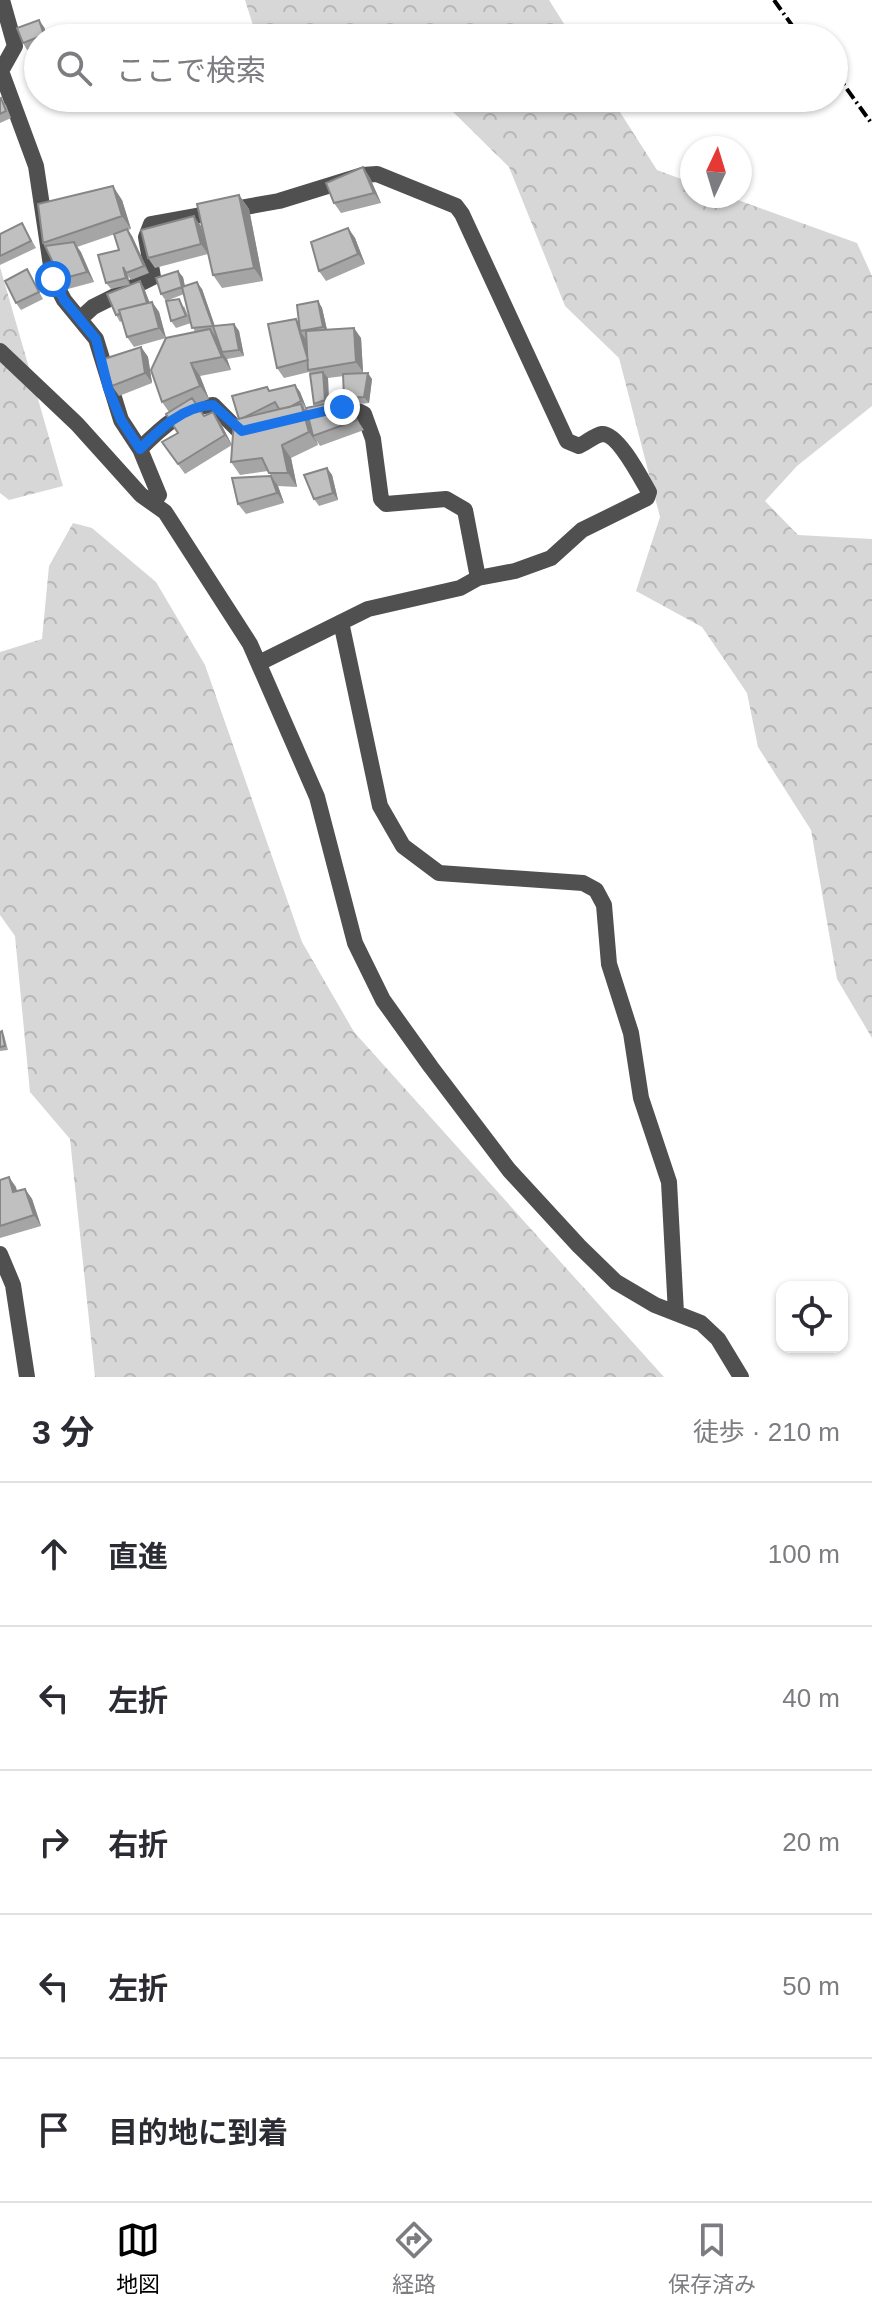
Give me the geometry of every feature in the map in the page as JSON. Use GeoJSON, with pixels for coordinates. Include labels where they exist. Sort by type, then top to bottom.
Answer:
{"type":"FeatureCollection","features":[{"type":"Feature","properties":{"kind":"street"},"geometry":{"type":"LineString","coordinates":[[2,0],[15,46],[1,71],[36,166],[53,279],[64,300],[96,339],[121,420],[140,449],[159,495],[153,501]]}},
{"type":"Feature","properties":{"kind":"street"},"geometry":{"type":"LineString","coordinates":[[81,318],[93,307],[153,277],[147,230],[165,220],[279,201],[370,173],[456,206],[545,386],[567,441],[579,446],[600,434],[607,435],[626,454],[649,492],[647,498],[627,510],[582,530],[551,558],[515,571],[478,578],[460,588],[368,609],[259,663]]}},
{"type":"Feature","properties":{"kind":"street"},"geometry":{"type":"LineString","coordinates":[[0,351],[77,424],[141,495],[153,501],[173,524],[250,644],[317,797],[355,943],[383,1000],[509,1170],[579,1246],[616,1282],[701,1323],[718,1339],[741,1377]]}},
{"type":"Feature","properties":{"kind":"street"},"geometry":{"type":"LineString","coordinates":[[140,449],[167,423],[202,406],[213,405],[242,431],[267,425]]}},
{"type":"Feature","properties":{"kind":"street"},"geometry":{"type":"LineString","coordinates":[[316,413],[342,407],[357,408],[364,414],[373,439],[381,499],[386,504],[446,499],[465,510],[478,578]]}},
{"type":"Feature","properties":{"kind":"street"},"geometry":{"type":"LineString","coordinates":[[341,622],[380,806],[403,846],[439,873],[583,883],[596,890],[604,905],[609,964],[631,1033],[641,1098],[669,1182],[676,1313]]}},
{"type":"Feature","properties":{"kind":"street"},"geometry":{"type":"LineString","coordinates":[[0,1254],[13,1285],[27,1377]]}},
{"type":"Feature","properties":{"kind":"green space"},"geometry":{"type":"Polygon","coordinates":[[[245,0],[549,0],[564,24],[253,24],[245,0]]]}},
{"type":"Feature","properties":{"kind":"green space"},"geometry":{"type":"Polygon","coordinates":[[[453,112],[620,112],[657,170],[680,179],[680,208],[752,208],[752,205],[857,243],[872,276],[872,406],[797,466],[765,501],[798,535],[872,539],[872,1038],[837,979],[811,830],[758,747],[747,693],[702,627],[636,591],[660,517],[619,358],[565,306],[509,167],[453,112]]]}},
{"type":"Feature","properties":{"kind":"green space"},"geometry":{"type":"Polygon","coordinates":[[[0,267],[63,486],[9,500],[0,493],[0,267]]]}},
{"type":"Feature","properties":{"kind":"green space"},"geometry":{"type":"Polygon","coordinates":[[[73,523],[92,528],[156,582],[205,665],[302,942],[354,1032],[664,1377],[95,1377],[70,1139],[30,1092],[15,936],[0,915],[0,652],[42,639],[49,566],[73,523]]]}},
{"type":"Feature","properties":{"kind":"building"},"geometry":{"type":"Polygon","coordinates":[[[24,25],[24,43],[23,43],[17,28],[24,25]]]}},
{"type":"Feature","properties":{"kind":"building"},"geometry":{"type":"Polygon","coordinates":[[[0,99],[6,111],[0,114],[0,99]]]}},
{"type":"Feature","properties":{"kind":"building"},"geometry":{"type":"Polygon","coordinates":[[[363,167],[374,193],[334,203],[326,183],[363,167]]]}},
{"type":"Feature","properties":{"kind":"building"},"geometry":{"type":"Polygon","coordinates":[[[113,186],[122,216],[43,243],[38,204],[113,186]]]}},
{"type":"Feature","properties":{"kind":"building"},"geometry":{"type":"Polygon","coordinates":[[[239,195],[254,268],[213,275],[197,204],[239,195]]]}},
{"type":"Feature","properties":{"kind":"building"},"geometry":{"type":"Polygon","coordinates":[[[194,216],[201,244],[148,258],[141,230],[194,216]]]}},
{"type":"Feature","properties":{"kind":"building"},"geometry":{"type":"Polygon","coordinates":[[[22,223],[31,241],[0,256],[0,234],[22,223]]]}},
{"type":"Feature","properties":{"kind":"building"},"geometry":{"type":"Polygon","coordinates":[[[348,228],[358,254],[319,271],[311,242],[348,228]]]}},
{"type":"Feature","properties":{"kind":"building"},"geometry":{"type":"Polygon","coordinates":[[[127,229],[144,266],[126,273],[123,267],[126,278],[106,283],[98,255],[119,250],[114,234],[127,229]]]}},
{"type":"Feature","properties":{"kind":"building"},"geometry":{"type":"Polygon","coordinates":[[[74,242],[87,272],[61,279],[45,246],[74,242]]]}},
{"type":"Feature","properties":{"kind":"building"},"geometry":{"type":"Polygon","coordinates":[[[27,269],[39,292],[16,303],[5,281],[27,269]]]}},
{"type":"Feature","properties":{"kind":"building"},"geometry":{"type":"Polygon","coordinates":[[[178,271],[182,287],[161,294],[156,278],[178,271]]]}},
{"type":"Feature","properties":{"kind":"building"},"geometry":{"type":"Polygon","coordinates":[[[140,281],[147,303],[119,310],[120,314],[116,315],[107,294],[140,281]]]}},
{"type":"Feature","properties":{"kind":"building"},"geometry":{"type":"Polygon","coordinates":[[[197,282],[213,326],[192,328],[182,287],[197,282]]]}},
{"type":"Feature","properties":{"kind":"building"},"geometry":{"type":"Polygon","coordinates":[[[179,299],[186,316],[171,321],[166,301],[179,299]]]}},
{"type":"Feature","properties":{"kind":"building"},"geometry":{"type":"Polygon","coordinates":[[[318,301],[323,327],[300,331],[297,305],[318,301]]]}},
{"type":"Feature","properties":{"kind":"building"},"geometry":{"type":"Polygon","coordinates":[[[152,302],[159,328],[127,337],[119,310],[152,302]]]}},
{"type":"Feature","properties":{"kind":"building"},"geometry":{"type":"Polygon","coordinates":[[[296,319],[308,360],[277,368],[268,324],[296,319]]]}},
{"type":"Feature","properties":{"kind":"building"},"geometry":{"type":"Polygon","coordinates":[[[234,324],[239,350],[222,352],[213,326],[234,324]]]}},
{"type":"Feature","properties":{"kind":"building"},"geometry":{"type":"Polygon","coordinates":[[[354,328],[356,362],[308,370],[306,331],[354,328]]]}},
{"type":"Feature","properties":{"kind":"building"},"geometry":{"type":"Polygon","coordinates":[[[210,329],[222,357],[191,363],[200,386],[162,402],[151,370],[166,338],[210,329]]]}},
{"type":"Feature","properties":{"kind":"building"},"geometry":{"type":"Polygon","coordinates":[[[141,347],[145,373],[112,386],[104,359],[141,347]]]}},
{"type":"Feature","properties":{"kind":"building"},"geometry":{"type":"Polygon","coordinates":[[[323,372],[325,400],[314,404],[310,374],[323,372]]]}},
{"type":"Feature","properties":{"kind":"building"},"geometry":{"type":"Polygon","coordinates":[[[368,373],[364,397],[344,398],[343,374],[368,373]]]}},
{"type":"Feature","properties":{"kind":"building"},"geometry":{"type":"Polygon","coordinates":[[[295,385],[301,401],[279,409],[275,402],[239,419],[232,396],[267,387],[269,391],[295,385]]]}},
{"type":"Feature","properties":{"kind":"building"},"geometry":{"type":"Polygon","coordinates":[[[192,398],[204,416],[213,412],[225,435],[178,464],[162,442],[178,433],[166,414],[192,398]]]}},
{"type":"Feature","properties":{"kind":"building"},"geometry":{"type":"Polygon","coordinates":[[[344,400],[357,420],[313,436],[306,408],[344,400]]]}},
{"type":"Feature","properties":{"kind":"building"},"geometry":{"type":"Polygon","coordinates":[[[301,404],[309,432],[282,445],[288,473],[269,473],[262,458],[231,462],[234,420],[301,404]]]}},
{"type":"Feature","properties":{"kind":"building"},"geometry":{"type":"Polygon","coordinates":[[[327,468],[333,493],[314,499],[304,475],[327,468]]]}},
{"type":"Feature","properties":{"kind":"building"},"geometry":{"type":"Polygon","coordinates":[[[271,476],[277,493],[238,504],[232,478],[271,476]]]}},
{"type":"Feature","properties":{"kind":"building"},"geometry":{"type":"Polygon","coordinates":[[[0,1032],[5,1046],[0,1047],[0,1032]]]}},
{"type":"Feature","properties":{"kind":"building"},"geometry":{"type":"Polygon","coordinates":[[[9,1177],[13,1192],[25,1189],[34,1215],[0,1226],[0,1180],[9,1177]]]}},
{"type":"Feature","properties":{"kind":"railway"},"geometry":{"type":"LineString","coordinates":[[774,0],[791,24]]}},
{"type":"Feature","properties":{"kind":"railway"},"geometry":{"type":"LineString","coordinates":[[848,91],[872,124]]}},
{"type":"Feature","properties":{"kind":"route"},"geometry":{"type":"LineString","coordinates":[[53,279],[64,300],[96,339],[108,388],[121,420],[140,449],[167,423],[202,406],[213,405],[242,431],[342,407]]}}]}
